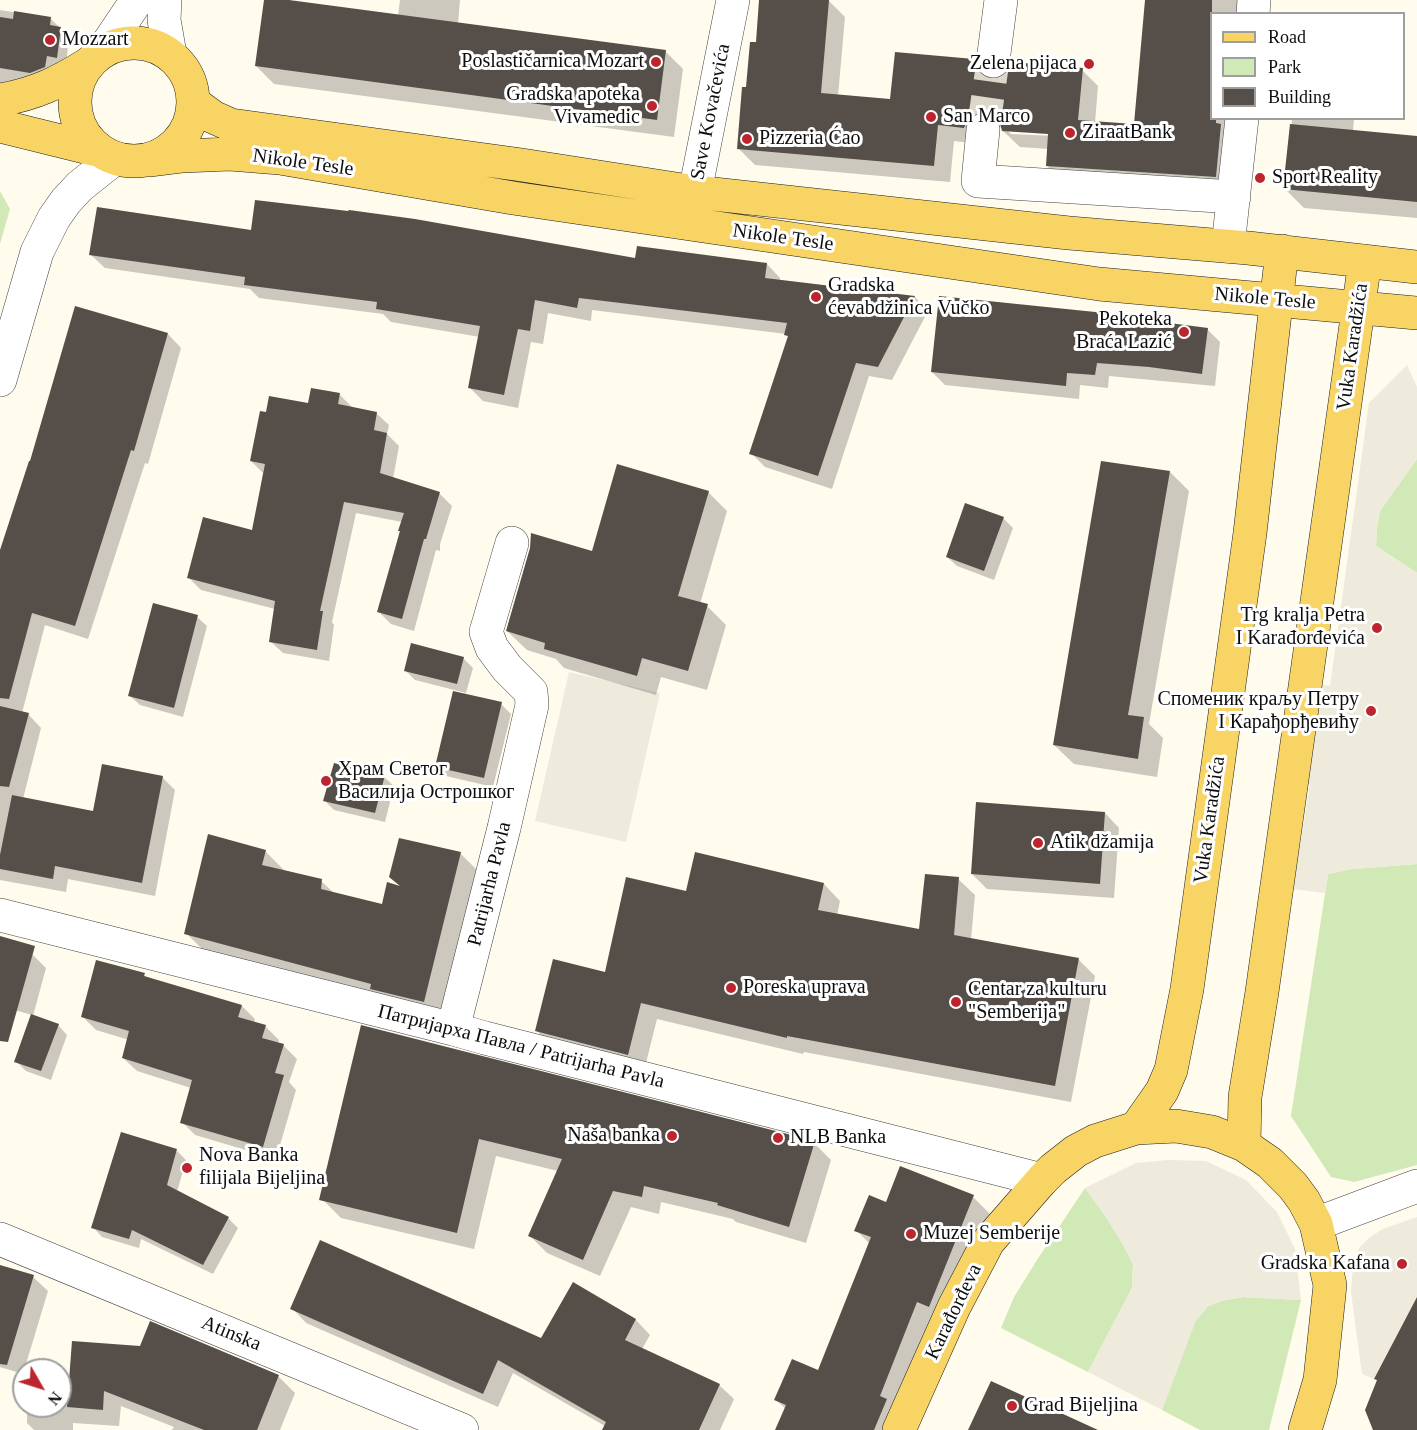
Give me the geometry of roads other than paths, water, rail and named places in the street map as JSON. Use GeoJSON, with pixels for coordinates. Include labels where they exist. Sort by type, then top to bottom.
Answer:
{"type":"FeatureCollection","features":[{"type":"Feature","properties":{"kind":"main road"},"geometry":{"type":"LineString","coordinates":[[0,100],[38,91],[63,80],[118,45],[136,43],[154,46],[170,54],[183,67],[191,84],[194,103],[191,122],[182,138],[168,152],[151,160],[133,162],[0,126]]}},
{"type":"Feature","properties":{"kind":"main road"},"geometry":{"type":"LineString","coordinates":[[95,58],[78,81],[74,99],[76,119],[84,136],[106,154]]}},
{"type":"Feature","properties":{"kind":"main road","name":"Nikole Tesle"},"geometry":{"type":"LineString","coordinates":[[194,103],[213,117],[231,125],[522,165],[695,192],[1069,233],[1282,251],[1417,267]]}},
{"type":"Feature","properties":{"kind":"main road","name":"Nikole Tesle"},"geometry":{"type":"LineString","coordinates":[[151,160],[230,154],[280,158],[513,198],[1099,284],[1417,313]]}},
{"type":"Feature","properties":{"kind":"main road","name":"Vuka Karadžića"},"geometry":{"type":"LineString","coordinates":[[1136,1128],[1162,1091],[1171,1070],[1187,989],[1248,544],[1282,251]]}},
{"type":"Feature","properties":{"kind":"main road","name":"Vuka Karadžića"},"geometry":{"type":"LineString","coordinates":[[1244,1145],[1245,1097],[1249,1062],[1263,980],[1365,261]]}},
{"type":"Feature","properties":{"kind":"main road","name":"Karađorđeva"},"geometry":{"type":"LineString","coordinates":[[899,1430],[954,1307],[988,1242],[1041,1180],[1060,1163],[1085,1146],[1105,1137],[1136,1128],[1176,1126],[1212,1132],[1244,1145],[1270,1163],[1293,1185],[1316,1224],[1330,1285],[1320,1380],[1305,1430]]}},
{"type":"Feature","properties":{"kind":"street"},"geometry":{"type":"LineString","coordinates":[[95,58],[136,0]]}},
{"type":"Feature","properties":{"kind":"street"},"geometry":{"type":"LineString","coordinates":[[165,0],[164,20],[170,54]]}},
{"type":"Feature","properties":{"kind":"street","name":"Save Kovačevića"},"geometry":{"type":"LineString","coordinates":[[687,224],[733,0]]}},
{"type":"Feature","properties":{"kind":"street"},"geometry":{"type":"LineString","coordinates":[[993,61],[1001,0]]}},
{"type":"Feature","properties":{"kind":"street"},"geometry":{"type":"LineString","coordinates":[[1228,246],[1242,120]]}},
{"type":"Feature","properties":{"kind":"street"},"geometry":{"type":"LineString","coordinates":[[983,130],[978,181],[1234,197]]}},
{"type":"Feature","properties":{"kind":"street"},"geometry":{"type":"LineString","coordinates":[[0,380],[38,252],[54,218],[106,154]]}},
{"type":"Feature","properties":{"kind":"street","name":"Patrijarha Pavla"},"geometry":{"type":"LineString","coordinates":[[453,1029],[504,828],[532,705],[531,692],[507,668],[492,648],[486,632],[512,543]]}},
{"type":"Feature","properties":{"kind":"street","name":"Патријарха Павла / Patrijarha Pavla"},"geometry":{"type":"LineString","coordinates":[[0,915],[1041,1180]]}},
{"type":"Feature","properties":{"kind":"street"},"geometry":{"type":"LineString","coordinates":[[1316,1224],[1417,1186]]}},
{"type":"Feature","properties":{"kind":"street","name":"Atinska"},"geometry":{"type":"LineString","coordinates":[[0,1239],[462,1430]]}},
{"type":"Feature","properties":{"kind":"tunnel"},"geometry":{"type":"LineString","coordinates":[[983,130],[993,61]]}},
{"type":"Feature","properties":{"kind":"place","name":"Mozzart"},"geometry":{"type":"Point","coordinates":[50,40]}},
{"type":"Feature","properties":{"kind":"place","name":"Poslastičarnica Mozart"},"geometry":{"type":"Point","coordinates":[656,62]}},
{"type":"Feature","properties":{"kind":"place","name":"Zelena pijaca"},"geometry":{"type":"Point","coordinates":[1089,64]}},
{"type":"Feature","properties":{"kind":"place","name":"Gradska apoteka Vivamedic"},"geometry":{"type":"Point","coordinates":[652,106]}},
{"type":"Feature","properties":{"kind":"place","name":"San Marco"},"geometry":{"type":"Point","coordinates":[931,117]}},
{"type":"Feature","properties":{"kind":"place","name":"ZiraatBank"},"geometry":{"type":"Point","coordinates":[1070,133]}},
{"type":"Feature","properties":{"kind":"place","name":"Pizzeria Ćao"},"geometry":{"type":"Point","coordinates":[747,139]}},
{"type":"Feature","properties":{"kind":"place","name":"Sport Reality"},"geometry":{"type":"Point","coordinates":[1260,178]}},
{"type":"Feature","properties":{"kind":"place","name":"Gradska ćevabdžinica Vučko"},"geometry":{"type":"Point","coordinates":[816,297]}},
{"type":"Feature","properties":{"kind":"place","name":"Pekoteka Braća Lazić"},"geometry":{"type":"Point","coordinates":[1184,332]}},
{"type":"Feature","properties":{"kind":"place","name":"Trg kralja Petra I Karađorđevića"},"geometry":{"type":"Point","coordinates":[1377,628]}},
{"type":"Feature","properties":{"kind":"place","name":"Споменик краљу Петру I Карађорђевићу"},"geometry":{"type":"Point","coordinates":[1371,711]}},
{"type":"Feature","properties":{"kind":"place","name":"Храм Светог Василија Острошког"},"geometry":{"type":"Point","coordinates":[326,781]}},
{"type":"Feature","properties":{"kind":"place","name":"Atik džamija"},"geometry":{"type":"Point","coordinates":[1038,843]}},
{"type":"Feature","properties":{"kind":"place","name":"Poreska uprava"},"geometry":{"type":"Point","coordinates":[731,988]}},
{"type":"Feature","properties":{"kind":"place","name":"Centar za kulturu \"Semberija\""},"geometry":{"type":"Point","coordinates":[956,1002]}},
{"type":"Feature","properties":{"kind":"place","name":"Naša banka"},"geometry":{"type":"Point","coordinates":[672,1136]}},
{"type":"Feature","properties":{"kind":"place","name":"NLB Banka"},"geometry":{"type":"Point","coordinates":[778,1138]}},
{"type":"Feature","properties":{"kind":"place","name":"Nova Banka filijala Bijeljina"},"geometry":{"type":"Point","coordinates":[187,1168]}},
{"type":"Feature","properties":{"kind":"place","name":"Muzej Semberije"},"geometry":{"type":"Point","coordinates":[911,1234]}},
{"type":"Feature","properties":{"kind":"place","name":"Gradska Kafana"},"geometry":{"type":"Point","coordinates":[1402,1264]}},
{"type":"Feature","properties":{"kind":"place","name":"Grad Bijeljina"},"geometry":{"type":"Point","coordinates":[1012,1406]}}]}
